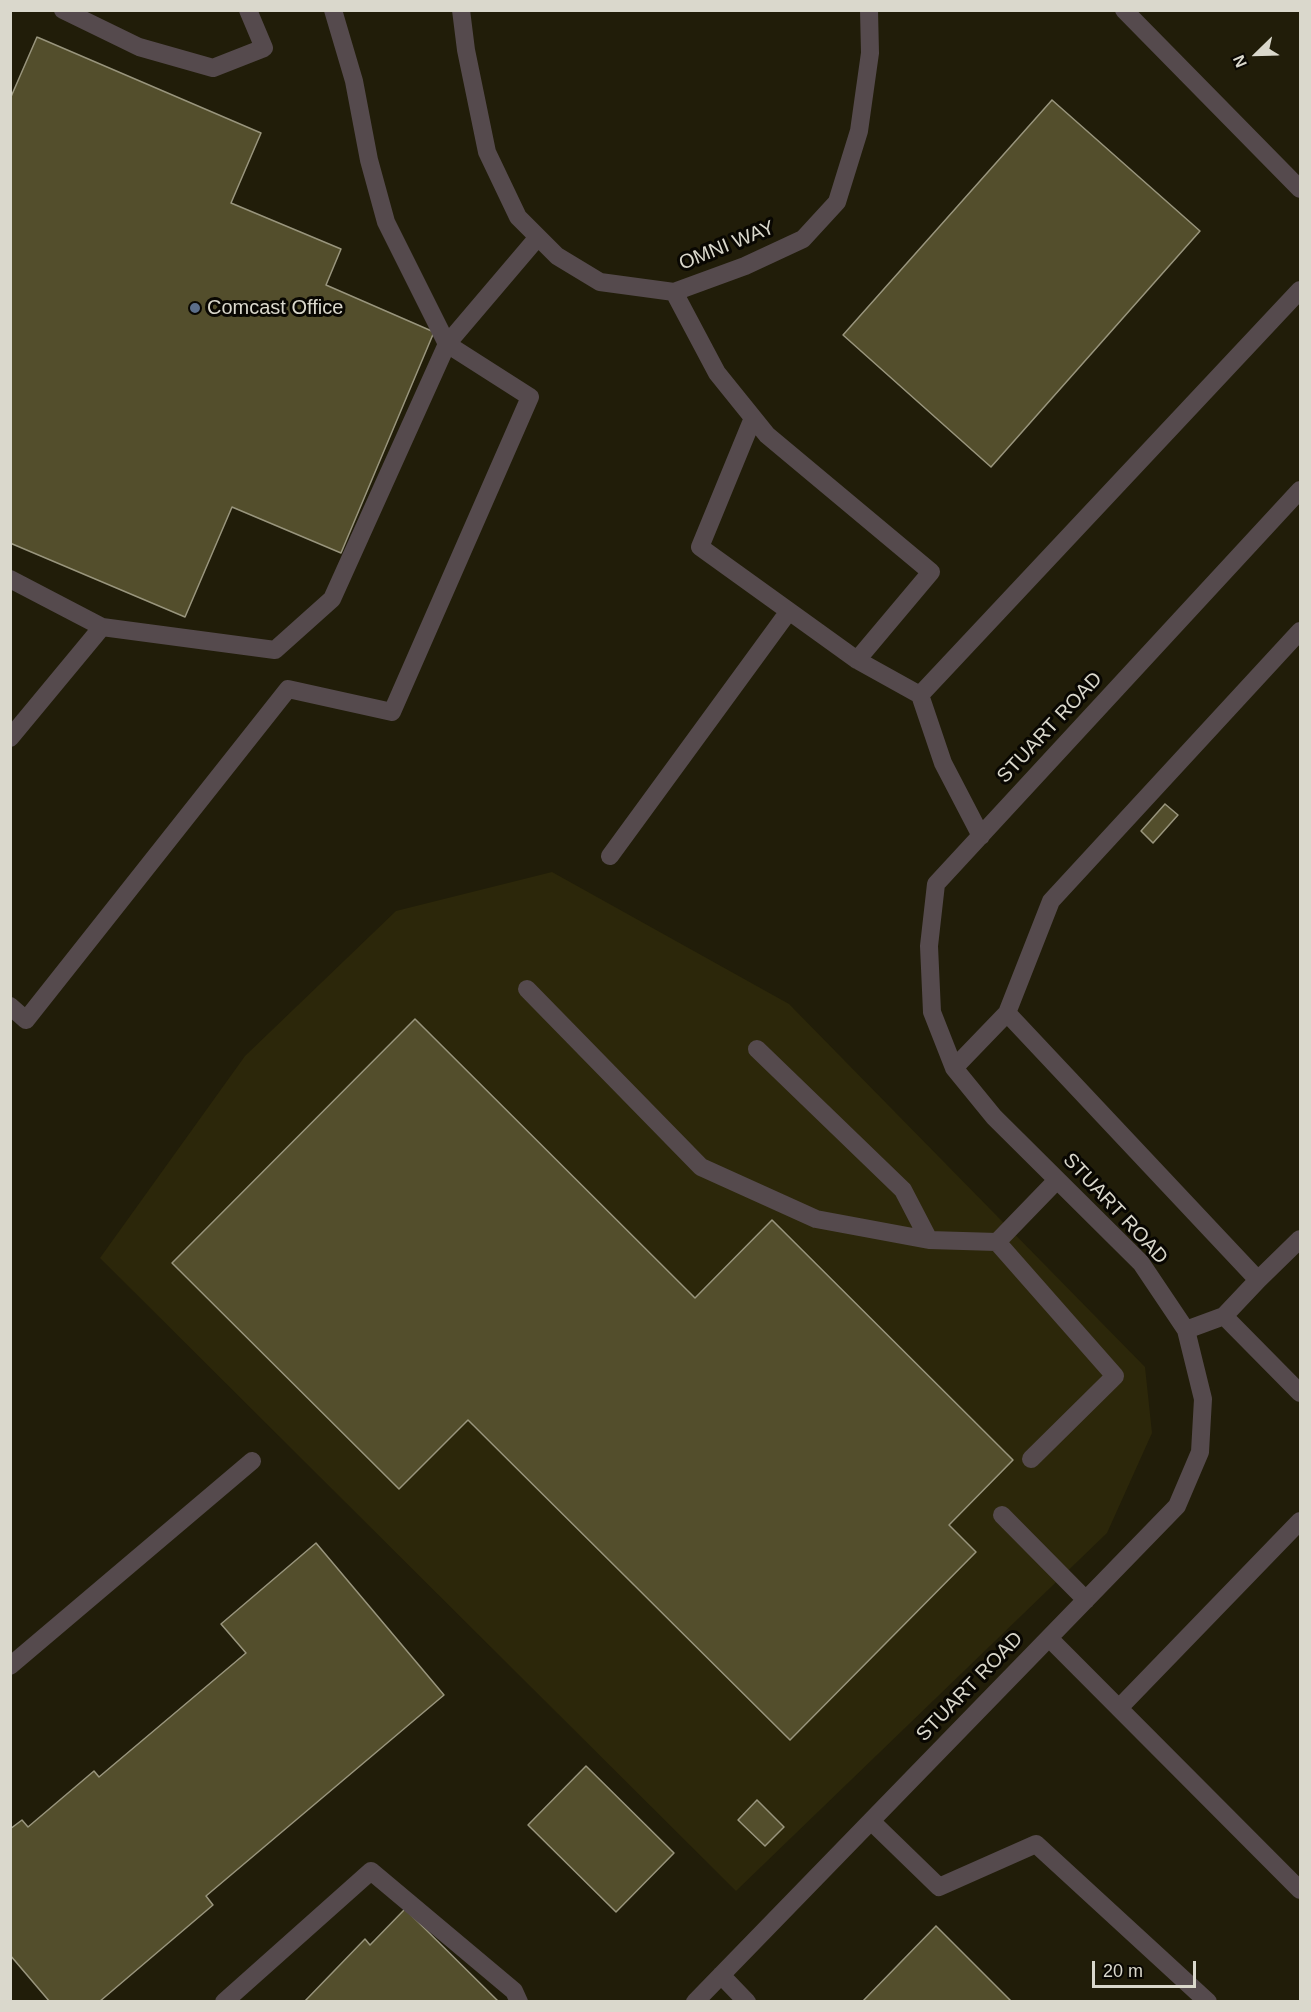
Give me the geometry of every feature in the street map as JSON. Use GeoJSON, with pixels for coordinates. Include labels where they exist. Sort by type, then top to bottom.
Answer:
{"type":"FeatureCollection","features":[{"type":"Feature","properties":{"kind":"street"},"geometry":{"type":"LineString","coordinates":[[63,10],[139,47],[213,68],[264,48],[248,10]]}},
{"type":"Feature","properties":{"kind":"street"},"geometry":{"type":"LineString","coordinates":[[10,1006],[26,1020],[288,689],[392,712],[530,397],[447,344],[386,222],[369,160],[354,81],[333,10]]}},
{"type":"Feature","properties":{"kind":"street","name":"OMNI WAY"},"geometry":{"type":"LineString","coordinates":[[461,10],[466,50],[487,152],[518,217],[557,256],[600,282],[674,292],[745,266],[803,239],[837,202],[859,131],[870,53],[869,10]]}},
{"type":"Feature","properties":{"kind":"street"},"geometry":{"type":"LineString","coordinates":[[1124,10],[1300,189]]}},
{"type":"Feature","properties":{"kind":"street"},"geometry":{"type":"LineString","coordinates":[[10,579],[102,627],[275,650],[332,599],[447,344],[538,237]]}},
{"type":"Feature","properties":{"kind":"street"},"geometry":{"type":"LineString","coordinates":[[920,695],[1300,290]]}},
{"type":"Feature","properties":{"kind":"street"},"geometry":{"type":"LineString","coordinates":[[674,292],[717,373],[767,435],[931,572],[857,660]]}},
{"type":"Feature","properties":{"kind":"street"},"geometry":{"type":"LineString","coordinates":[[753,418],[700,547],[857,660],[920,695],[943,763],[981,836]]}},
{"type":"Feature","properties":{"kind":"street","name":"STUART ROAD"},"geometry":{"type":"LineString","coordinates":[[695,2001],[1177,1506],[1200,1452],[1203,1399],[1186,1330],[1141,1263],[994,1117],[954,1068],[933,1012],[929,946],[936,884],[1300,490]]}},
{"type":"Feature","properties":{"kind":"street"},"geometry":{"type":"LineString","coordinates":[[610,856],[789,611]]}},
{"type":"Feature","properties":{"kind":"street"},"geometry":{"type":"LineString","coordinates":[[10,738],[102,627]]}},
{"type":"Feature","properties":{"kind":"street"},"geometry":{"type":"LineString","coordinates":[[954,1068],[1007,1013],[1051,902],[1298,639]]}},
{"type":"Feature","properties":{"kind":"street"},"geometry":{"type":"LineString","coordinates":[[527,989],[701,1167],[816,1219],[929,1240],[997,1242],[1115,1376],[1031,1459]]}},
{"type":"Feature","properties":{"kind":"street"},"geometry":{"type":"LineString","coordinates":[[1007,1013],[1258,1280]]}},
{"type":"Feature","properties":{"kind":"street"},"geometry":{"type":"LineString","coordinates":[[757,1049],[903,1190],[929,1240]]}},
{"type":"Feature","properties":{"kind":"street"},"geometry":{"type":"LineString","coordinates":[[997,1242],[1057,1180]]}},
{"type":"Feature","properties":{"kind":"street"},"geometry":{"type":"LineString","coordinates":[[1186,1330],[1224,1316],[1300,1239]]}},
{"type":"Feature","properties":{"kind":"street"},"geometry":{"type":"LineString","coordinates":[[1224,1316],[1300,1393]]}},
{"type":"Feature","properties":{"kind":"street"},"geometry":{"type":"LineString","coordinates":[[10,1666],[252,1461]]}},
{"type":"Feature","properties":{"kind":"street"},"geometry":{"type":"LineString","coordinates":[[1002,1515],[1086,1600]]}},
{"type":"Feature","properties":{"kind":"street"},"geometry":{"type":"LineString","coordinates":[[1119,1708],[1300,1521]]}},
{"type":"Feature","properties":{"kind":"street"},"geometry":{"type":"LineString","coordinates":[[1049,1638],[1300,1890]]}},
{"type":"Feature","properties":{"kind":"street"},"geometry":{"type":"LineString","coordinates":[[871,1821],[939,1887],[1036,1844],[1208,2001]]}},
{"type":"Feature","properties":{"kind":"street"},"geometry":{"type":"LineString","coordinates":[[224,2001],[371,1871],[514,1991],[519,2001]]}},
{"type":"Feature","properties":{"kind":"street"},"geometry":{"type":"LineString","coordinates":[[721,1976],[747,2001]]}},
{"type":"Feature","properties":{"kind":"shaded area"},"geometry":{"type":"Polygon","coordinates":[[[552,872],[789,1004],[1145,1367],[1152,1433],[1107,1533],[736,1891],[100,1258],[245,1056],[396,911],[552,872]]]}},
{"type":"Feature","properties":{"kind":"building","name":"Comcast Office"},"geometry":{"type":"Polygon","coordinates":[[[37,37],[261,133],[231,203],[341,249],[326,285],[434,332],[341,553],[232,507],[185,617],[10,543],[10,99],[37,37]]]}},
{"type":"Feature","properties":{"kind":"building"},"geometry":{"type":"Polygon","coordinates":[[[1052,100],[1200,231],[991,467],[843,335],[1052,100]]]}},
{"type":"Feature","properties":{"kind":"building"},"geometry":{"type":"Polygon","coordinates":[[[1165,804],[1178,815],[1153,843],[1141,831],[1165,804]]]}},
{"type":"Feature","properties":{"kind":"building"},"geometry":{"type":"Polygon","coordinates":[[[415,1019],[695,1298],[772,1220],[1013,1460],[949,1525],[976,1552],[790,1740],[468,1420],[399,1489],[172,1263],[415,1019]]]}},
{"type":"Feature","properties":{"kind":"building"},"geometry":{"type":"Polygon","coordinates":[[[316,1543],[444,1695],[206,1896],[213,1905],[99,2002],[50,2002],[10,1955],[10,1829],[22,1820],[28,1827],[94,1771],[99,1777],[246,1653],[221,1624],[316,1543]]]}},
{"type":"Feature","properties":{"kind":"building"},"geometry":{"type":"Polygon","coordinates":[[[586,1766],[674,1853],[616,1912],[528,1825],[586,1766]]]}},
{"type":"Feature","properties":{"kind":"building"},"geometry":{"type":"Polygon","coordinates":[[[757,1800],[784,1827],[765,1846],[738,1820],[757,1800]]]}},
{"type":"Feature","properties":{"kind":"building"},"geometry":{"type":"Polygon","coordinates":[[[405,1909],[499,2002],[304,2002],[365,1939],[370,1945],[405,1909]]]}},
{"type":"Feature","properties":{"kind":"building"},"geometry":{"type":"Polygon","coordinates":[[[936,1926],[1012,2002],[862,2002],[936,1926]]]}},
{"type":"Feature","properties":{"kind":"place","name":"Comcast Office"},"geometry":{"type":"Point","coordinates":[195,308]}}]}
